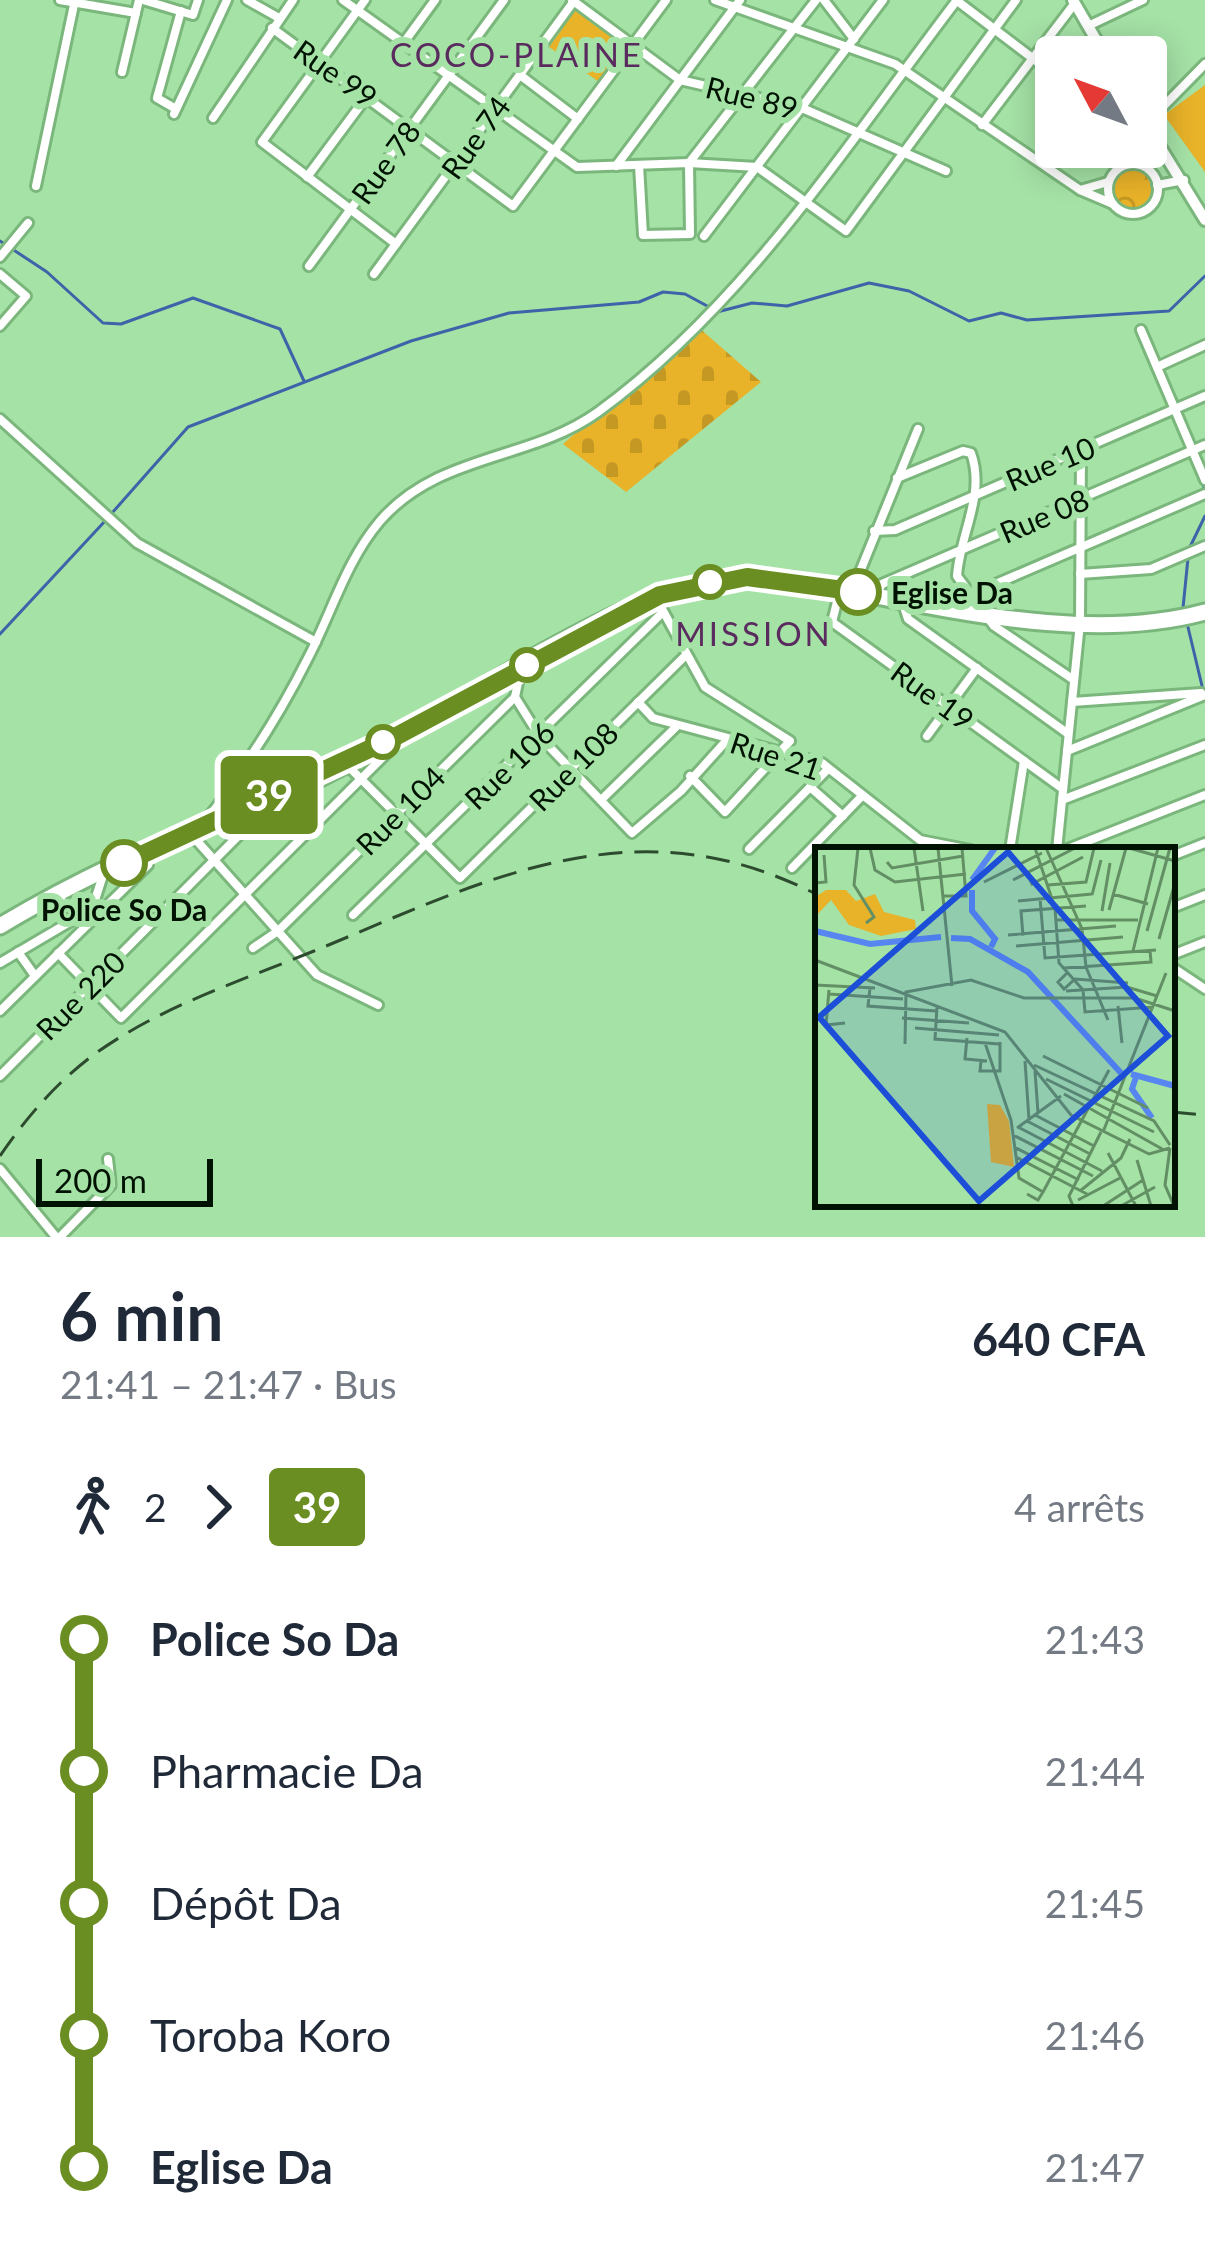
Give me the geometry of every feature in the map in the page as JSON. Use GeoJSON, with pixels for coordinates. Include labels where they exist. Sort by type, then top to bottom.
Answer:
{"type":"FeatureCollection","features":[{"type":"Feature","properties":{"kind":"highway"},"geometry":{"type":"LineString","coordinates":[[0,926],[55,894],[393,738],[521,668],[662,603],[747,577],[879,590],[904,601],[1080,623],[1164,620],[1205,612]]}},
{"type":"Feature","properties":{"kind":"street"},"geometry":{"type":"LineString","coordinates":[[60,0],[136,14]]}},
{"type":"Feature","properties":{"kind":"street"},"geometry":{"type":"LineString","coordinates":[[122,72],[141,0],[195,14],[198,0]]}},
{"type":"Feature","properties":{"kind":"street"},"geometry":{"type":"LineString","coordinates":[[181,11],[157,98],[175,112],[227,0]]}},
{"type":"Feature","properties":{"kind":"street"},"geometry":{"type":"LineString","coordinates":[[247,0],[279,18]]}},
{"type":"Feature","properties":{"kind":"street"},"geometry":{"type":"LineString","coordinates":[[213,118],[292,0]]}},
{"type":"Feature","properties":{"kind":"street"},"geometry":{"type":"LineString","coordinates":[[343,0],[362,4],[578,167],[689,163],[757,167],[846,231],[1016,0]]}},
{"type":"Feature","properties":{"kind":"street"},"geometry":{"type":"LineString","coordinates":[[405,40],[435,0]]}},
{"type":"Feature","properties":{"kind":"street","name":"Rue 78"},"geometry":{"type":"LineString","coordinates":[[309,266],[504,0]]}},
{"type":"Feature","properties":{"kind":"street","name":"Rue 89"},"geometry":{"type":"LineString","coordinates":[[573,0],[680,80],[802,108],[906,149],[946,171]]}},
{"type":"Feature","properties":{"kind":"street","name":"Rue 74"},"geometry":{"type":"LineString","coordinates":[[374,274],[573,0]]}},
{"type":"Feature","properties":{"kind":"street"},"geometry":{"type":"LineString","coordinates":[[554,151],[666,0]]}},
{"type":"Feature","properties":{"kind":"street"},"geometry":{"type":"LineString","coordinates":[[715,0],[737,4],[790,30],[904,70],[1080,190],[1124,212],[1141,212],[1154,202],[1157,185],[1152,173],[1129,164],[1109,182],[1080,190]]}},
{"type":"Feature","properties":{"kind":"street"},"geometry":{"type":"LineString","coordinates":[[639,165],[643,235],[690,233],[689,163],[790,30],[820,0],[854,39]]}},
{"type":"Feature","properties":{"kind":"street"},"geometry":{"type":"LineString","coordinates":[[704,236],[884,0]]}},
{"type":"Feature","properties":{"kind":"street"},"geometry":{"type":"LineString","coordinates":[[378,1005],[317,975],[297,946],[188,833],[217,808],[263,741],[358,550],[418,486],[598,412],[711,308],[805,202],[956,0],[1035,61]]}},
{"type":"Feature","properties":{"kind":"street"},"geometry":{"type":"LineString","coordinates":[[1088,26],[1143,0]]}},
{"type":"Feature","properties":{"kind":"street"},"geometry":{"type":"LineString","coordinates":[[36,186],[74,2]]}},
{"type":"Feature","properties":{"kind":"street"},"geometry":{"type":"LineString","coordinates":[[982,125],[1074,2],[1094,36]]}},
{"type":"Feature","properties":{"kind":"street"},"geometry":{"type":"LineString","coordinates":[[362,4],[262,142],[396,244]]}},
{"type":"Feature","properties":{"kind":"street"},"geometry":{"type":"LineString","coordinates":[[616,166],[737,4]]}},
{"type":"Feature","properties":{"kind":"street","name":"Rue 99"},"geometry":{"type":"LineString","coordinates":[[272,28],[513,206],[554,151]]}},
{"type":"Feature","properties":{"kind":"street"},"geometry":{"type":"LineString","coordinates":[[1167,103],[1205,64]]}},
{"type":"Feature","properties":{"kind":"street"},"geometry":{"type":"LineString","coordinates":[[520,75],[578,118]]}},
{"type":"Feature","properties":{"kind":"street"},"geometry":{"type":"LineString","coordinates":[[307,177],[368,95]]}},
{"type":"Feature","properties":{"kind":"street"},"geometry":{"type":"LineString","coordinates":[[1152,173],[1168,157],[1205,220]]}},
{"type":"Feature","properties":{"kind":"street"},"geometry":{"type":"LineString","coordinates":[[1157,185],[1184,180]]}},
{"type":"Feature","properties":{"kind":"street"},"geometry":{"type":"LineString","coordinates":[[1109,182],[1113,204]]}},
{"type":"Feature","properties":{"kind":"street"},"geometry":{"type":"LineString","coordinates":[[0,257],[28,223]]}},
{"type":"Feature","properties":{"kind":"street"},"geometry":{"type":"LineString","coordinates":[[0,274],[26,296],[0,326]]}},
{"type":"Feature","properties":{"kind":"street"},"geometry":{"type":"LineString","coordinates":[[1141,330],[1205,480]]}},
{"type":"Feature","properties":{"kind":"street"},"geometry":{"type":"LineString","coordinates":[[1157,368],[1205,346]]}},
{"type":"Feature","properties":{"kind":"street","name":"Rue 10"},"geometry":{"type":"LineString","coordinates":[[874,531],[895,530],[1205,396]]}},
{"type":"Feature","properties":{"kind":"street"},"geometry":{"type":"LineString","coordinates":[[0,419],[167,564],[316,642]]}},
{"type":"Feature","properties":{"kind":"street"},"geometry":{"type":"LineString","coordinates":[[846,590],[918,429]]}},
{"type":"Feature","properties":{"kind":"street","name":"Rue 08"},"geometry":{"type":"LineString","coordinates":[[879,590],[1205,445]]}},
{"type":"Feature","properties":{"kind":"street"},"geometry":{"type":"LineString","coordinates":[[1061,847],[1080,623],[1081,449]]}},
{"type":"Feature","properties":{"kind":"street"},"geometry":{"type":"LineString","coordinates":[[897,478],[971,453],[978,474],[976,494],[959,551],[957,576],[981,612],[1074,680]]}},
{"type":"Feature","properties":{"kind":"street"},"geometry":{"type":"LineString","coordinates":[[970,595],[1205,494]]}},
{"type":"Feature","properties":{"kind":"street"},"geometry":{"type":"LineString","coordinates":[[1080,574],[1151,568],[1205,546]]}},
{"type":"Feature","properties":{"kind":"street","name":"Rue 19"},"geometry":{"type":"LineString","coordinates":[[846,590],[832,622],[1063,789]]}},
{"type":"Feature","properties":{"kind":"street"},"geometry":{"type":"LineString","coordinates":[[904,601],[908,619],[1069,734]]}},
{"type":"Feature","properties":{"kind":"street"},"geometry":{"type":"LineString","coordinates":[[662,603],[705,687],[790,741],[725,812],[690,776]]}},
{"type":"Feature","properties":{"kind":"street","name":"Rue 106"},"geometry":{"type":"LineString","coordinates":[[353,915],[540,737],[662,603]]}},
{"type":"Feature","properties":{"kind":"street","name":"Rue 108"},"geometry":{"type":"LineString","coordinates":[[426,844],[460,878],[686,655]]}},
{"type":"Feature","properties":{"kind":"street"},"geometry":{"type":"LineString","coordinates":[[521,668],[517,692],[540,737],[632,833],[681,791],[728,739]]}},
{"type":"Feature","properties":{"kind":"street"},"geometry":{"type":"LineString","coordinates":[[927,736],[976,668]]}},
{"type":"Feature","properties":{"kind":"street","name":"Rue 104"},"geometry":{"type":"LineString","coordinates":[[253,948],[278,931],[517,692]]}},
{"type":"Feature","properties":{"kind":"street"},"geometry":{"type":"LineString","coordinates":[[1072,702],[1205,694]]}},
{"type":"Feature","properties":{"kind":"street"},"geometry":{"type":"LineString","coordinates":[[1067,751],[1205,694]]}},
{"type":"Feature","properties":{"kind":"street","name":"Rue 21"},"geometry":{"type":"LineString","coordinates":[[638,702],[653,718],[828,769],[920,840],[956,847]]}},
{"type":"Feature","properties":{"kind":"street"},"geometry":{"type":"LineString","coordinates":[[601,800],[678,725]]}},
{"type":"Feature","properties":{"kind":"street"},"geometry":{"type":"LineString","coordinates":[[58,953],[121,1018],[362,779],[387,753],[393,738]]}},
{"type":"Feature","properties":{"kind":"street"},"geometry":{"type":"LineString","coordinates":[[1062,800],[1205,745]]}},
{"type":"Feature","properties":{"kind":"street"},"geometry":{"type":"LineString","coordinates":[[1010,847],[1024,760]]}},
{"type":"Feature","properties":{"kind":"street","name":"Rue 220"},"geometry":{"type":"LineString","coordinates":[[0,1076],[262,812],[350,767],[362,779]]}},
{"type":"Feature","properties":{"kind":"street"},"geometry":{"type":"LineString","coordinates":[[749,849],[828,769]]}},
{"type":"Feature","properties":{"kind":"street"},"geometry":{"type":"LineString","coordinates":[[362,779],[426,844]]}},
{"type":"Feature","properties":{"kind":"street"},"geometry":{"type":"LineString","coordinates":[[810,787],[843,816]]}},
{"type":"Feature","properties":{"kind":"street"},"geometry":{"type":"LineString","coordinates":[[1069,847],[1205,795]]}},
{"type":"Feature","properties":{"kind":"street"},"geometry":{"type":"LineString","coordinates":[[792,868],[861,797]]}},
{"type":"Feature","properties":{"kind":"street"},"geometry":{"type":"LineString","coordinates":[[1175,855],[1205,843]]}},
{"type":"Feature","properties":{"kind":"street"},"geometry":{"type":"LineString","coordinates":[[0,1011],[148,865]]}},
{"type":"Feature","properties":{"kind":"street"},"geometry":{"type":"LineString","coordinates":[[87,925],[104,872]]}},
{"type":"Feature","properties":{"kind":"street"},"geometry":{"type":"LineString","coordinates":[[55,894],[87,925]]}},
{"type":"Feature","properties":{"kind":"street"},"geometry":{"type":"LineString","coordinates":[[1175,907],[1205,895]]}},
{"type":"Feature","properties":{"kind":"street"},"geometry":{"type":"LineString","coordinates":[[0,963],[78,916]]}},
{"type":"Feature","properties":{"kind":"street"},"geometry":{"type":"LineString","coordinates":[[1175,954],[1205,942]]}},
{"type":"Feature","properties":{"kind":"street"},"geometry":{"type":"LineString","coordinates":[[19,952],[35,976]]}},
{"type":"Feature","properties":{"kind":"street"},"geometry":{"type":"LineString","coordinates":[[1175,969],[1205,989]]}},
{"type":"Feature","properties":{"kind":"street"},"geometry":{"type":"LineString","coordinates":[[0,1169],[58,1237],[111,1185],[108,1160]]}},
{"type":"Feature","properties":{"kind":"green space"},"geometry":{"type":"Polygon","coordinates":[[[579,5],[631,42],[602,84],[549,47],[579,5]]]}},
{"type":"Feature","properties":{"kind":"green space"},"geometry":{"type":"Polygon","coordinates":[[[1205,85],[1205,172],[1167,119],[1167,113],[1205,85]]]}},
{"type":"Feature","properties":{"kind":"green space"},"geometry":{"type":"Polygon","coordinates":[[[1125,168],[1141,168],[1153,180],[1153,196],[1141,208],[1125,208],[1113,196],[1113,180],[1125,168]]]}},
{"type":"Feature","properties":{"kind":"green space"},"geometry":{"type":"Polygon","coordinates":[[[698,327],[761,382],[626,492],[563,444],[698,327]]]}},
{"type":"Feature","properties":{"kind":"waterway"},"geometry":{"type":"LineString","coordinates":[[0,241],[47,272],[103,323],[121,324],[193,298],[280,329],[304,381]]}},
{"type":"Feature","properties":{"kind":"waterway"},"geometry":{"type":"LineString","coordinates":[[717,312],[752,303],[787,306],[869,283],[909,291],[969,321],[1001,313],[1027,320],[1169,311],[1205,276]]}},
{"type":"Feature","properties":{"kind":"waterway"},"geometry":{"type":"LineString","coordinates":[[112,513],[188,427],[411,341],[509,313],[639,302],[663,292],[685,294],[709,307]]}},
{"type":"Feature","properties":{"kind":"waterway"},"geometry":{"type":"LineString","coordinates":[[1154,370],[1169,406]]}},
{"type":"Feature","properties":{"kind":"waterway"},"geometry":{"type":"LineString","coordinates":[[1197,470],[1205,490]]}},
{"type":"Feature","properties":{"kind":"waterway"},"geometry":{"type":"LineString","coordinates":[[1189,549],[1205,516]]}},
{"type":"Feature","properties":{"kind":"waterway"},"geometry":{"type":"LineString","coordinates":[[0,634],[106,520]]}},
{"type":"Feature","properties":{"kind":"waterway"},"geometry":{"type":"LineString","coordinates":[[1183,608],[1188,558]]}},
{"type":"Feature","properties":{"kind":"waterway"},"geometry":{"type":"LineString","coordinates":[[1187,623],[1203,690]]}},
{"type":"Feature","properties":{"kind":"railway"},"geometry":{"type":"LineString","coordinates":[[0,1156],[66,1078],[144,1023],[431,902],[511,874],[592,856],[683,854],[752,868],[815,894]]}},
{"type":"Feature","properties":{"kind":"railway"},"geometry":{"type":"LineString","coordinates":[[1175,1112],[1205,1115]]}},
{"type":"Feature","properties":{"kind":"bus line","name":"39"},"geometry":{"type":"LineString","coordinates":[[124,863],[393,738],[660,595],[747,577],[805,581],[858,592]]}},
{"type":"Feature","properties":{"kind":"place","name":"Eglise Da"},"geometry":{"type":"Point","coordinates":[858,592]}},
{"type":"Feature","properties":{"kind":"place","name":"Police So Da"},"geometry":{"type":"Point","coordinates":[124,863]}},
{"type":"Feature","properties":{"kind":"district","name":"COCO-PLAINE"},"geometry":{"type":"Point","coordinates":[517,54]}},
{"type":"Feature","properties":{"kind":"district","name":"MISSION"},"geometry":{"type":"Point","coordinates":[754,633]}}]}
